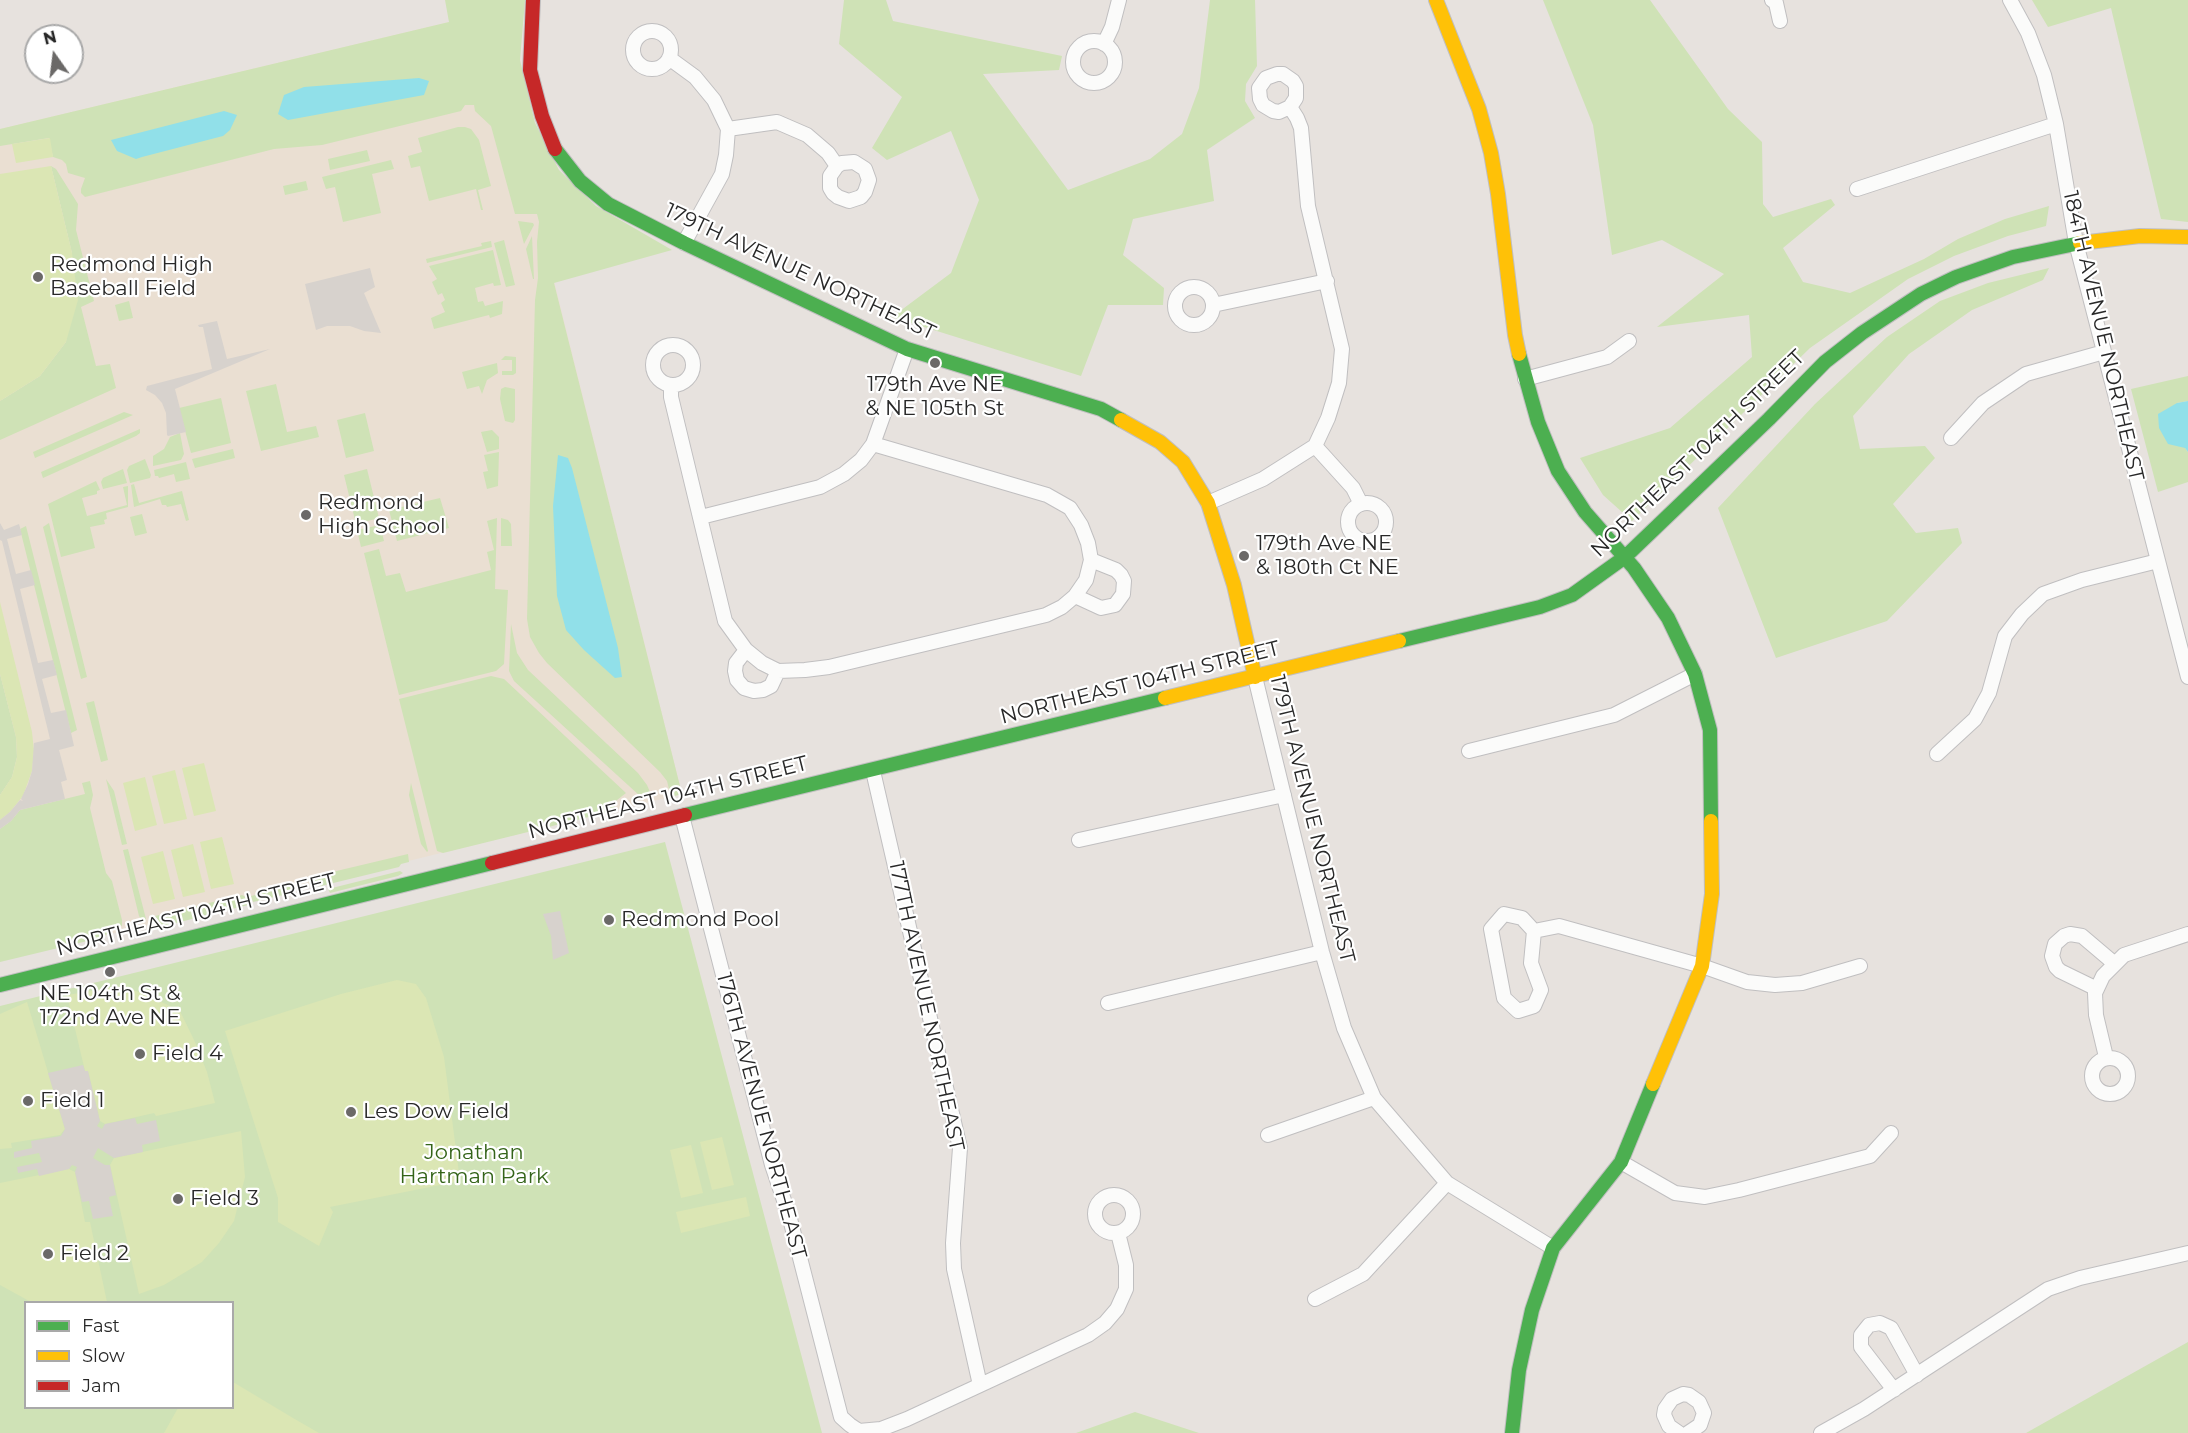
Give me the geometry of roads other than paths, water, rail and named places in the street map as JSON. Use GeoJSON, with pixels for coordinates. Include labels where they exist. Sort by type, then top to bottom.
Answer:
{"type":"FeatureCollection","features":[{"type":"Feature","properties":{"kind":"street","name":"179TH AVENUE NORTHEAST"},"geometry":{"type":"LineString","coordinates":[[533,0],[530,70],[543,116],[556,151],[580,181],[608,204],[684,243],[907,349],[1101,409],[1160,442],[1183,462],[1208,503],[1234,585],[1322,952],[1344,1028],[1374,1098],[1448,1183],[1553,1248]]}},
{"type":"Feature","properties":{"kind":"street"},"geometry":{"type":"LineString","coordinates":[[1104,44],[1112,27],[1119,0]]}},
{"type":"Feature","properties":{"kind":"street"},"geometry":{"type":"LineString","coordinates":[[1436,0],[1479,109],[1491,153],[1515,335],[1538,422],[1558,471],[1585,512],[1625,557],[1668,618],[1695,674],[1710,730],[1712,894],[1702,966],[1621,1161],[1553,1248],[1529,1320],[1519,1370],[1512,1433]]}},
{"type":"Feature","properties":{"kind":"street"},"geometry":{"type":"LineString","coordinates":[[1773,0],[1776,3],[1780,21]]}},
{"type":"Feature","properties":{"kind":"street","name":"184TH AVENUE NORTHEAST"},"geometry":{"type":"LineString","coordinates":[[2010,0],[2028,33],[2044,75],[2056,124],[2076,243],[2188,676]]}},
{"type":"Feature","properties":{"kind":"street"},"geometry":{"type":"LineString","coordinates":[[669,58],[695,77],[714,100],[728,129],[722,174],[684,243]]}},
{"type":"Feature","properties":{"kind":"street"},"geometry":{"type":"LineString","coordinates":[[1208,503],[1263,479],[1315,446],[1328,418],[1339,383],[1342,349],[1308,206],[1301,128],[1290,107]]}},
{"type":"Feature","properties":{"kind":"street"},"geometry":{"type":"LineString","coordinates":[[728,129],[777,123],[807,135],[828,153],[837,166]]}},
{"type":"Feature","properties":{"kind":"street"},"geometry":{"type":"LineString","coordinates":[[1857,189],[2056,124]]}},
{"type":"Feature","properties":{"kind":"street","name":"NORTHEAST 104TH STREET"},"geometry":{"type":"LineString","coordinates":[[0,985],[1540,607],[1572,596],[1625,557],[1825,362],[1891,313],[1921,294],[1956,277],[2013,257],[2076,243],[2140,236],[2188,237]]}},
{"type":"Feature","properties":{"kind":"street"},"geometry":{"type":"LineString","coordinates":[[1213,305],[1327,281]]}},
{"type":"Feature","properties":{"kind":"street"},"geometry":{"type":"LineString","coordinates":[[1525,379],[1607,357],[1629,341]]}},
{"type":"Feature","properties":{"kind":"street"},"geometry":{"type":"LineString","coordinates":[[701,517],[820,487],[844,474],[861,460],[873,444],[907,349]]}},
{"type":"Feature","properties":{"kind":"street"},"geometry":{"type":"LineString","coordinates":[[1951,438],[1983,403],[2026,374],[2104,352]]}},
{"type":"Feature","properties":{"kind":"street"},"geometry":{"type":"LineString","coordinates":[[671,385],[671,397],[725,621],[746,650],[762,663],[778,671],[830,667],[1034,618],[1062,607],[1076,596],[1086,580],[1091,560],[1081,525],[1070,508],[1047,495],[873,444]]}},
{"type":"Feature","properties":{"kind":"street"},"geometry":{"type":"LineString","coordinates":[[1315,446],[1353,488],[1360,504]]}},
{"type":"Feature","properties":{"kind":"street"},"geometry":{"type":"LineString","coordinates":[[1076,596],[1101,608],[1115,604],[1123,594],[1125,587],[1116,570],[1091,560]]}},
{"type":"Feature","properties":{"kind":"street"},"geometry":{"type":"LineString","coordinates":[[1937,754],[1975,719],[1989,693],[2005,636],[2022,614],[2043,594],[2082,580],[2158,561]]}},
{"type":"Feature","properties":{"kind":"street"},"geometry":{"type":"LineString","coordinates":[[746,650],[736,663],[735,671],[737,680],[744,688],[754,691],[763,690],[771,686],[778,671]]}},
{"type":"Feature","properties":{"kind":"street"},"geometry":{"type":"LineString","coordinates":[[1469,751],[1614,715],[1695,674]]}},
{"type":"Feature","properties":{"kind":"street","name":"177TH AVENUE NORTHEAST"},"geometry":{"type":"LineString","coordinates":[[873,771],[960,1148],[953,1243],[954,1269],[980,1385]]}},
{"type":"Feature","properties":{"kind":"street"},"geometry":{"type":"LineString","coordinates":[[1079,840],[1284,795]]}},
{"type":"Feature","properties":{"kind":"street","name":"176TH AVENUE NORTHEAST"},"geometry":{"type":"LineString","coordinates":[[682,816],[772,1165],[789,1215],[841,1417],[859,1431],[881,1429],[980,1385]]}},
{"type":"Feature","properties":{"kind":"street"},"geometry":{"type":"LineString","coordinates":[[1504,914],[1522,918],[1534,931],[1531,963],[1541,990],[1534,1006],[1518,1011],[1504,998],[1491,929],[1504,914]]}},
{"type":"Feature","properties":{"kind":"street"},"geometry":{"type":"LineString","coordinates":[[1534,931],[1559,926],[1702,966],[1747,982],[1775,985],[1802,983],[1860,966]]}},
{"type":"Feature","properties":{"kind":"street"},"geometry":{"type":"LineString","coordinates":[[2097,989],[2056,967],[2052,956],[2055,945],[2064,936],[2070,934],[2082,936],[2115,964]]}},
{"type":"Feature","properties":{"kind":"street"},"geometry":{"type":"LineString","coordinates":[[2106,1058],[2096,1015],[2095,993],[2103,976],[2124,955],[2188,934]]}},
{"type":"Feature","properties":{"kind":"street"},"geometry":{"type":"LineString","coordinates":[[1108,1003],[1322,952]]}},
{"type":"Feature","properties":{"kind":"street"},"geometry":{"type":"LineString","coordinates":[[1268,1135],[1374,1098]]}},
{"type":"Feature","properties":{"kind":"street"},"geometry":{"type":"LineString","coordinates":[[1621,1161],[1674,1193],[1704,1197],[1870,1156],[1891,1133]]}},
{"type":"Feature","properties":{"kind":"street"},"geometry":{"type":"LineString","coordinates":[[1315,1299],[1363,1274],[1448,1183]]}},
{"type":"Feature","properties":{"kind":"street"},"geometry":{"type":"LineString","coordinates":[[980,1385],[1088,1335],[1105,1323],[1117,1309],[1126,1289],[1126,1265],[1118,1233]]}},
{"type":"Feature","properties":{"kind":"street"},"geometry":{"type":"LineString","coordinates":[[1821,1433],[1894,1390],[2049,1289],[2080,1278],[2188,1253]]}},
{"type":"Feature","properties":{"kind":"street"},"geometry":{"type":"LineString","coordinates":[[1894,1390],[1860,1347],[1861,1335],[1869,1325],[1880,1323],[1891,1328],[1917,1375]]}},
{"type":"Feature","properties":{"kind":"street"},"geometry":{"type":"LineString","coordinates":[[1679,1433],[1669,1426],[1664,1415],[1672,1399],[1683,1394],[1695,1398],[1703,1407],[1701,1425],[1690,1433]]}},
{"type":"Feature","properties":{"kind":"water"},"geometry":{"type":"Polygon","coordinates":[[[419,78],[429,81],[424,95],[288,120],[278,114],[284,95],[304,87],[419,78]]]}},
{"type":"Feature","properties":{"kind":"water"},"geometry":{"type":"Polygon","coordinates":[[[224,111],[237,115],[230,130],[223,136],[136,159],[117,151],[111,140],[224,111]]]}},
{"type":"Feature","properties":{"kind":"water"},"geometry":{"type":"Polygon","coordinates":[[[2188,401],[2188,452],[2185,448],[2168,444],[2159,428],[2158,414],[2177,403],[2188,401]]]}},
{"type":"Feature","properties":{"kind":"water"},"geometry":{"type":"Polygon","coordinates":[[[558,455],[568,458],[572,468],[618,648],[622,677],[615,678],[566,630],[557,596],[553,506],[558,455]]]}},
{"type":"Feature","properties":{"kind":"place","name":"Redmond High Baseball Field"},"geometry":{"type":"Point","coordinates":[38,277]}},
{"type":"Feature","properties":{"kind":"place","name":"179th Ave NE & NE 105th St"},"geometry":{"type":"Point","coordinates":[935,363]}},
{"type":"Feature","properties":{"kind":"place","name":"Redmond High School"},"geometry":{"type":"Point","coordinates":[306,515]}},
{"type":"Feature","properties":{"kind":"place","name":"179th Ave NE & 180th Ct NE"},"geometry":{"type":"Point","coordinates":[1244,556]}},
{"type":"Feature","properties":{"kind":"place","name":"Redmond Pool"},"geometry":{"type":"Point","coordinates":[609,920]}},
{"type":"Feature","properties":{"kind":"place","name":"NE 104th St & 172nd Ave NE"},"geometry":{"type":"Point","coordinates":[110,972]}},
{"type":"Feature","properties":{"kind":"place","name":"Field 4"},"geometry":{"type":"Point","coordinates":[140,1054]}},
{"type":"Feature","properties":{"kind":"place","name":"Field 1"},"geometry":{"type":"Point","coordinates":[28,1101]}},
{"type":"Feature","properties":{"kind":"place","name":"Les Dow Field"},"geometry":{"type":"Point","coordinates":[351,1112]}},
{"type":"Feature","properties":{"kind":"place","name":"Field 3"},"geometry":{"type":"Point","coordinates":[178,1199]}},
{"type":"Feature","properties":{"kind":"place","name":"Field 2"},"geometry":{"type":"Point","coordinates":[48,1254]}},
{"type":"Feature","properties":{"kind":"park label","name":"Jonathan Hartman Park"},"geometry":{"type":"Point","coordinates":[474,1165]}}]}
